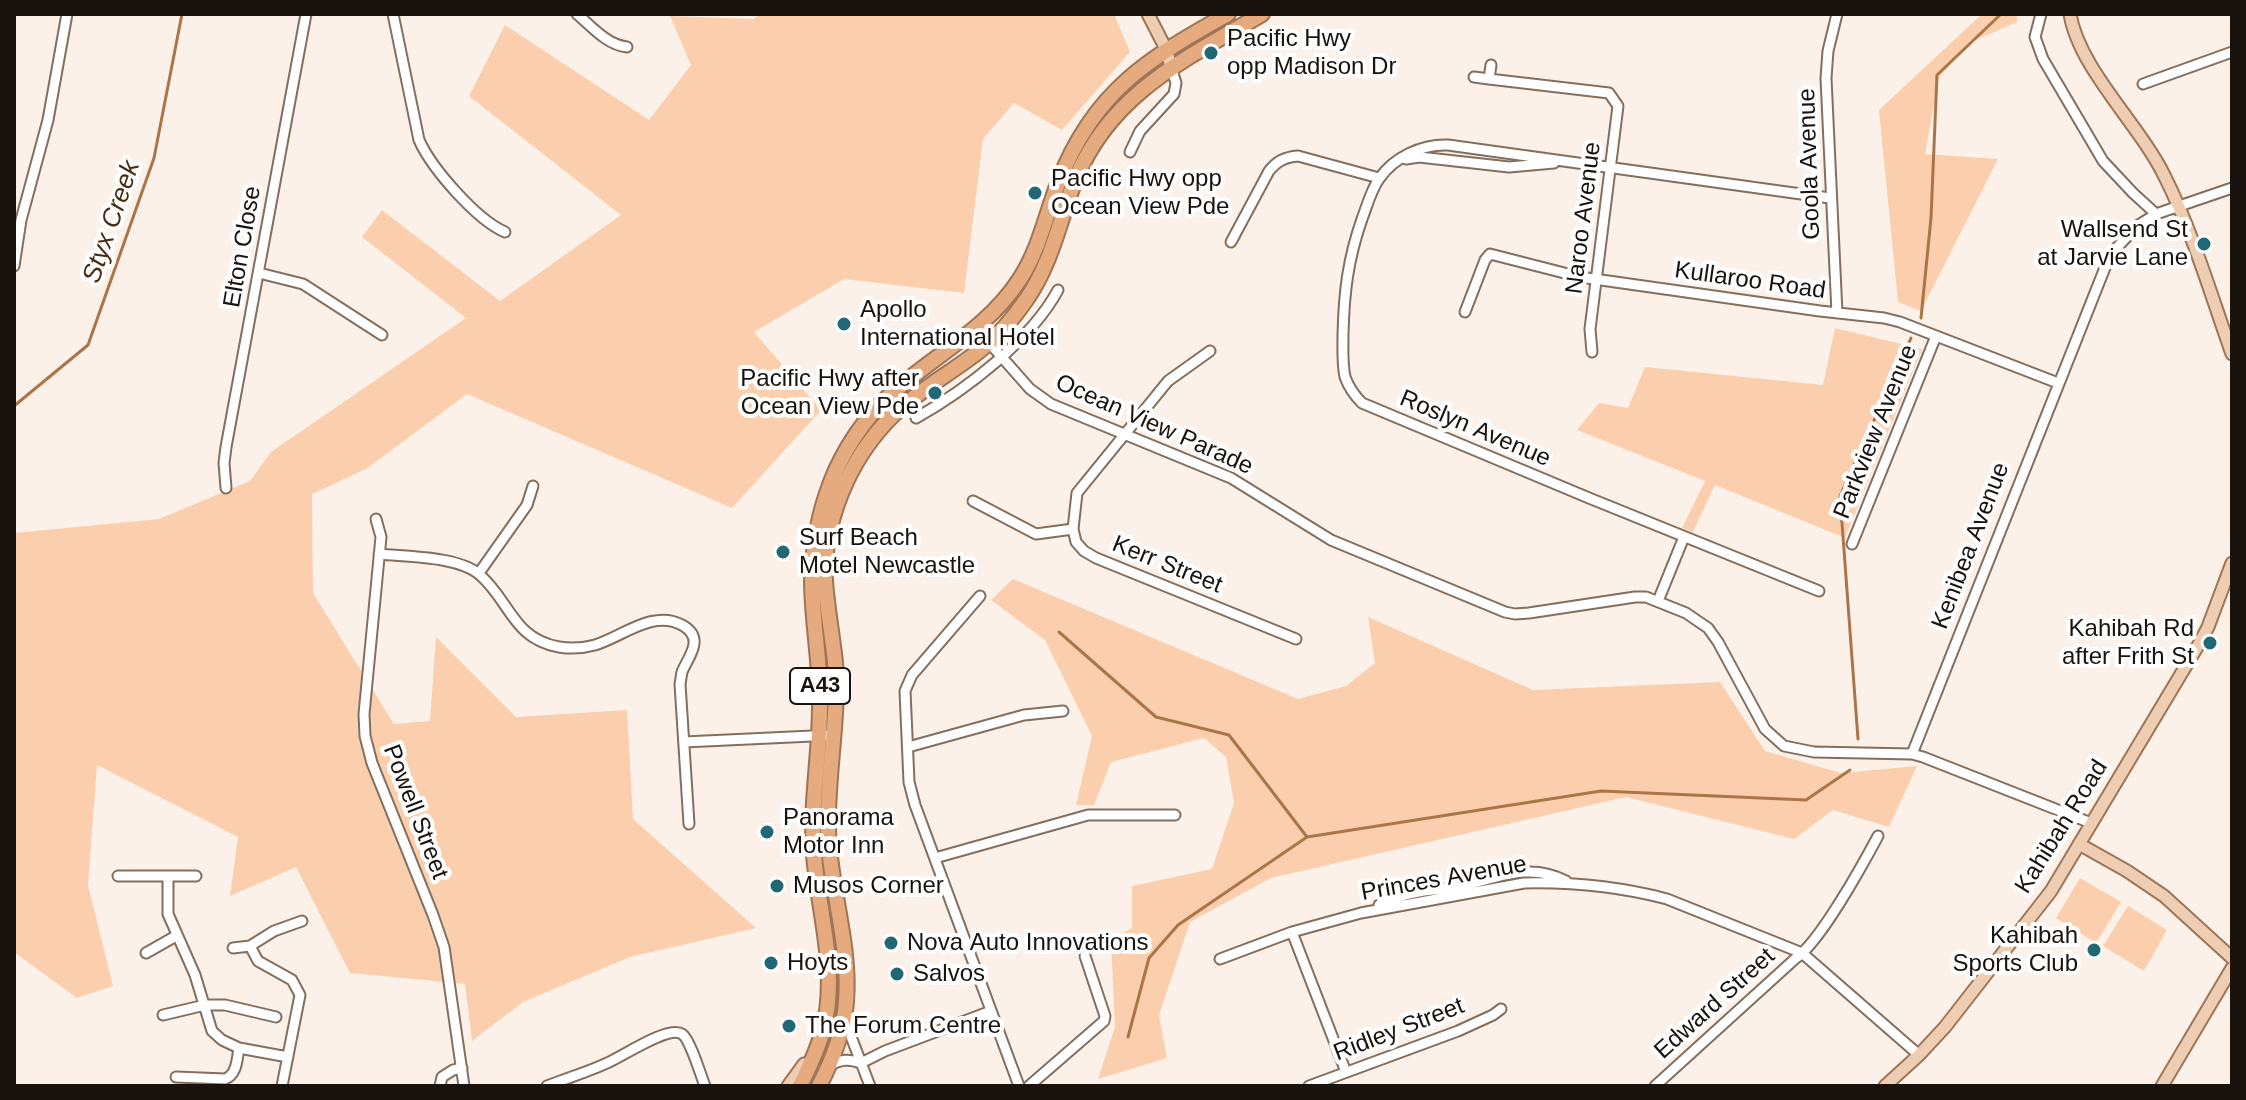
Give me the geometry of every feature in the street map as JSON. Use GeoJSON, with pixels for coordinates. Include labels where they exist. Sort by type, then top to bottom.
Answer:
{"type":"FeatureCollection","features":[{"type":"Feature","properties":{"kind":"highway","name":"A43"},"geometry":{"type":"LineString","coordinates":[[800,1086],[819,1042],[827,1011],[829,983],[814,855],[814,785],[820,700],[812,582],[823,505],[832,480],[855,438],[888,397],[997,310],[1027,268],[1042,238],[1066,163],[1101,107],[1128,79],[1166,49],[1228,14]]}},
{"type":"Feature","properties":{"kind":"highway","name":"A43"},"geometry":{"type":"LineString","coordinates":[[819,1086],[839,1039],[845,1011],[846,964],[828,824],[836,699],[825,577],[831,528],[846,482],[879,429],[894,414],[989,342],[1009,322],[1039,279],[1051,255],[1075,181],[1097,138],[1125,103],[1171,67],[1262,14]]}},
{"type":"Feature","properties":{"kind":"main road"},"geometry":{"type":"LineString","coordinates":[[1148,14],[1166,49],[1171,67]]}},
{"type":"Feature","properties":{"kind":"main road"},"geometry":{"type":"LineString","coordinates":[[2070,14],[2075,34],[2091,65],[2158,164],[2227,324],[2232,354]]}},
{"type":"Feature","properties":{"kind":"main road","name":"Kahibah Road"},"geometry":{"type":"LineString","coordinates":[[1885,1086],[1919,1055],[1970,996],[2051,891],[2199,644],[2232,563]]}},
{"type":"Feature","properties":{"kind":"main road"},"geometry":{"type":"LineString","coordinates":[[2079,844],[2164,896],[2232,958]]}},
{"type":"Feature","properties":{"kind":"main road"},"geometry":{"type":"LineString","coordinates":[[2162,1086],[2232,968]]}},
{"type":"Feature","properties":{"kind":"main road"},"geometry":{"type":"LineString","coordinates":[[788,1086],[819,1042]]}},
{"type":"Feature","properties":{"kind":"street"},"geometry":{"type":"LineString","coordinates":[[14,266],[21,220],[48,120],[67,14]]}},
{"type":"Feature","properties":{"kind":"street","name":"Elton Close"},"geometry":{"type":"LineString","coordinates":[[226,488],[224,463],[306,14]]}},
{"type":"Feature","properties":{"kind":"street"},"geometry":{"type":"LineString","coordinates":[[393,14],[419,140],[426,155],[483,218],[505,232]]}},
{"type":"Feature","properties":{"kind":"street"},"geometry":{"type":"LineString","coordinates":[[577,14],[618,46],[627,47]]}},
{"type":"Feature","properties":{"kind":"street","name":"Goola Avenue"},"geometry":{"type":"LineString","coordinates":[[1837,14],[1828,51],[1826,78],[1837,313]]}},
{"type":"Feature","properties":{"kind":"street"},"geometry":{"type":"LineString","coordinates":[[2041,14],[2035,37],[2043,59],[2103,161],[2156,214]]}},
{"type":"Feature","properties":{"kind":"street"},"geometry":{"type":"LineString","coordinates":[[2143,84],[2232,52]]}},
{"type":"Feature","properties":{"kind":"street"},"geometry":{"type":"LineString","coordinates":[[1474,77],[1489,79],[1491,65]]}},
{"type":"Feature","properties":{"kind":"street"},"geometry":{"type":"LineString","coordinates":[[1130,152],[1140,131],[1174,94],[1176,83],[1171,67]]}},
{"type":"Feature","properties":{"kind":"street","name":"Naroo Avenue"},"geometry":{"type":"LineString","coordinates":[[1489,79],[1609,93],[1616,101],[1618,111],[1590,329],[1592,352]]}},
{"type":"Feature","properties":{"kind":"street","name":"Roslyn Avenue"},"geometry":{"type":"LineString","coordinates":[[1819,591],[1362,403],[1353,394],[1343,369],[1346,282],[1368,202],[1379,178],[1419,148],[1433,144],[1542,157],[1830,198]]}},
{"type":"Feature","properties":{"kind":"street"},"geometry":{"type":"LineString","coordinates":[[1231,242],[1269,171],[1288,157],[1298,156],[1379,178]]}},
{"type":"Feature","properties":{"kind":"street","name":"Roslyn Avenue"},"geometry":{"type":"LineString","coordinates":[[1401,159],[1419,157],[1509,167],[1562,162]]}},
{"type":"Feature","properties":{"kind":"street","name":"Kenibea Avenue"},"geometry":{"type":"LineString","coordinates":[[1912,754],[2110,255],[2137,226],[2156,214],[2232,188]]}},
{"type":"Feature","properties":{"kind":"street","name":"Kullaroo Road"},"geometry":{"type":"LineString","coordinates":[[1465,312],[1490,254],[1596,280],[1892,320],[2058,383]]}},
{"type":"Feature","properties":{"kind":"street"},"geometry":{"type":"LineString","coordinates":[[259,273],[303,284],[382,335]]}},
{"type":"Feature","properties":{"kind":"street"},"geometry":{"type":"LineString","coordinates":[[916,418],[1002,357],[1042,316],[1058,290]]}},
{"type":"Feature","properties":{"kind":"street","name":"Ocean View Parade"},"geometry":{"type":"LineString","coordinates":[[977,329],[1039,397],[1051,404],[1231,478],[1331,540],[1505,612],[1529,613],[1646,597],[1698,619],[1718,642],[1765,729],[1784,746],[1814,752],[1912,754]]}},
{"type":"Feature","properties":{"kind":"street","name":"Parkview Avenue"},"geometry":{"type":"LineString","coordinates":[[1852,544],[1936,336]]}},
{"type":"Feature","properties":{"kind":"street"},"geometry":{"type":"LineString","coordinates":[[973,501],[1036,534],[1073,529],[1077,493],[1168,381],[1210,351]]}},
{"type":"Feature","properties":{"kind":"street"},"geometry":{"type":"LineString","coordinates":[[479,573],[527,505],[533,486]]}},
{"type":"Feature","properties":{"kind":"street","name":"Powell Street"},"geometry":{"type":"LineString","coordinates":[[376,519],[381,537],[365,693],[365,736],[372,763],[444,947],[464,1086]]}},
{"type":"Feature","properties":{"kind":"street","name":"Kerr Street"},"geometry":{"type":"LineString","coordinates":[[1073,529],[1076,542],[1096,558],[1296,639]]}},
{"type":"Feature","properties":{"kind":"street"},"geometry":{"type":"LineString","coordinates":[[1658,601],[1684,537]]}},
{"type":"Feature","properties":{"kind":"street"},"geometry":{"type":"LineString","coordinates":[[379,554],[442,560],[479,573],[524,632],[557,647],[596,645],[648,623],[672,622],[684,626],[692,636],[695,649],[682,672],[680,684],[689,824]]}},
{"type":"Feature","properties":{"kind":"street"},"geometry":{"type":"LineString","coordinates":[[980,596],[907,684],[909,782],[1019,1086]]}},
{"type":"Feature","properties":{"kind":"street"},"geometry":{"type":"LineString","coordinates":[[908,747],[1024,715],[1063,711]]}},
{"type":"Feature","properties":{"kind":"street"},"geometry":{"type":"LineString","coordinates":[[684,742],[834,735]]}},
{"type":"Feature","properties":{"kind":"street"},"geometry":{"type":"LineString","coordinates":[[1912,754],[2091,823]]}},
{"type":"Feature","properties":{"kind":"street"},"geometry":{"type":"LineString","coordinates":[[935,858],[1088,815],[1175,815]]}},
{"type":"Feature","properties":{"kind":"street","name":"Edward Street"},"geometry":{"type":"LineString","coordinates":[[1655,1086],[1808,948],[1878,836]]}},
{"type":"Feature","properties":{"kind":"street"},"geometry":{"type":"LineString","coordinates":[[118,876],[196,876]]}},
{"type":"Feature","properties":{"kind":"street"},"geometry":{"type":"LineString","coordinates":[[168,876],[168,914],[195,975],[212,1031],[239,1048],[288,1057]]}},
{"type":"Feature","properties":{"kind":"street","name":"Princes Avenue"},"geometry":{"type":"LineString","coordinates":[[1220,959],[1292,932],[1361,913],[1524,883],[1571,884],[1645,893],[1802,953],[1919,1055]]}},
{"type":"Feature","properties":{"kind":"street"},"geometry":{"type":"LineString","coordinates":[[233,948],[250,946],[274,931],[302,921]]}},
{"type":"Feature","properties":{"kind":"street"},"geometry":{"type":"LineString","coordinates":[[1292,932],[1346,1072]]}},
{"type":"Feature","properties":{"kind":"street"},"geometry":{"type":"LineString","coordinates":[[146,953],[176,936]]}},
{"type":"Feature","properties":{"kind":"street"},"geometry":{"type":"LineString","coordinates":[[250,946],[258,961],[292,980],[300,995],[282,1086]]}},
{"type":"Feature","properties":{"kind":"street"},"geometry":{"type":"LineString","coordinates":[[1029,1086],[1104,1021],[1085,956]]}},
{"type":"Feature","properties":{"kind":"street"},"geometry":{"type":"LineString","coordinates":[[163,1015],[205,1005],[225,1005],[276,1017]]}},
{"type":"Feature","properties":{"kind":"street","name":"Ridley Street"},"geometry":{"type":"LineString","coordinates":[[1309,1086],[1458,1031],[1501,1009]]}},
{"type":"Feature","properties":{"kind":"street"},"geometry":{"type":"LineString","coordinates":[[845,1011],[850,1034],[870,1086]]}},
{"type":"Feature","properties":{"kind":"street"},"geometry":{"type":"LineString","coordinates":[[828,1066],[849,1059],[861,1063],[991,1011]]}},
{"type":"Feature","properties":{"kind":"street"},"geometry":{"type":"LineString","coordinates":[[547,1086],[607,1063],[656,1038],[678,1032],[687,1040],[705,1086]]}},
{"type":"Feature","properties":{"kind":"street"},"geometry":{"type":"LineString","coordinates":[[176,1077],[230,1077],[239,1048]]}},
{"type":"Feature","properties":{"kind":"street"},"geometry":{"type":"LineString","coordinates":[[440,1086],[442,1077],[462,1068]]}},
{"type":"Feature","properties":{"kind":"shaded area"},"geometry":{"type":"Polygon","coordinates":[[[759,14],[1114,14],[1130,52],[1062,130],[1014,103],[983,139],[964,293],[844,279],[754,332],[821,410],[732,508],[467,394],[366,469],[312,494],[313,593],[394,724],[430,721],[436,637],[516,717],[627,710],[633,819],[756,928],[630,957],[523,1002],[472,1041],[465,984],[350,973],[296,867],[230,896],[238,837],[97,765],[88,885],[113,986],[77,998],[14,952],[14,533],[159,519],[250,481],[271,452],[466,318],[362,237],[382,210],[500,301],[621,215],[469,96],[505,25],[649,120],[691,65],[670,16],[754,19],[759,14]]]}},
{"type":"Feature","properties":{"kind":"shaded area"},"geometry":{"type":"Polygon","coordinates":[[[1982,14],[2017,14],[2017,22],[1971,42],[1939,77],[1925,154],[1998,159],[1921,311],[1898,302],[1879,110],[1982,14]]]}},
{"type":"Feature","properties":{"kind":"shaded area"},"geometry":{"type":"Polygon","coordinates":[[[1835,328],[1922,349],[1845,538],[1715,485],[1693,532],[1682,528],[1705,481],[1577,430],[1599,403],[1628,408],[1645,367],[1823,385],[1835,328]]]}},
{"type":"Feature","properties":{"kind":"shaded area"},"geometry":{"type":"Polygon","coordinates":[[[1013,579],[1298,699],[1346,686],[1375,663],[1368,617],[1533,690],[1720,682],[1765,751],[1841,773],[1917,766],[1889,827],[1833,810],[1794,839],[1626,797],[1271,878],[1190,922],[1159,1015],[1167,1058],[1098,1079],[1115,1027],[1111,940],[1132,928],[1132,886],[1212,869],[1234,803],[1226,757],[1204,738],[1111,762],[1094,805],[1076,805],[1092,736],[1045,640],[991,600],[1013,579]]]}},
{"type":"Feature","properties":{"kind":"shaded area"},"geometry":{"type":"Polygon","coordinates":[[[2080,878],[2121,902],[2096,943],[2056,918],[2080,878]]]}},
{"type":"Feature","properties":{"kind":"shaded area"},"geometry":{"type":"Polygon","coordinates":[[[2128,906],[2167,930],[2144,971],[2103,946],[2128,906]]]}},
{"type":"Feature","properties":{"kind":"waterway","name":"Styx Creek"},"geometry":{"type":"LineString","coordinates":[[14,406],[88,345],[154,158],[182,14]]}},
{"type":"Feature","properties":{"kind":"waterway"},"geometry":{"type":"LineString","coordinates":[[1921,318],[1931,218],[1937,75],[2001,14]]}},
{"type":"Feature","properties":{"kind":"waterway"},"geometry":{"type":"LineString","coordinates":[[1858,739],[1840,496],[1911,338]]}},
{"type":"Feature","properties":{"kind":"waterway"},"geometry":{"type":"LineString","coordinates":[[1059,632],[1156,717],[1229,735],[1307,837]]}},
{"type":"Feature","properties":{"kind":"waterway"},"geometry":{"type":"LineString","coordinates":[[1128,1037],[1149,958],[1178,925],[1307,837],[1601,791],[1806,800],[1850,770]]}},
{"type":"Feature","properties":{"kind":"place","name":"Pacific Hwy opp Madison Dr"},"geometry":{"type":"Point","coordinates":[1211,53]}},
{"type":"Feature","properties":{"kind":"place","name":"Pacific Hwy opp Ocean View Pde"},"geometry":{"type":"Point","coordinates":[1035,193]}},
{"type":"Feature","properties":{"kind":"place","name":"Wallsend St at Jarvie Lane"},"geometry":{"type":"Point","coordinates":[2204,244]}},
{"type":"Feature","properties":{"kind":"place","name":"Apollo International Hotel"},"geometry":{"type":"Point","coordinates":[844,324]}},
{"type":"Feature","properties":{"kind":"place","name":"Pacific Hwy after Ocean View Pde"},"geometry":{"type":"Point","coordinates":[935,393]}},
{"type":"Feature","properties":{"kind":"place","name":"Surf Beach Motel Newcastle"},"geometry":{"type":"Point","coordinates":[783,552]}},
{"type":"Feature","properties":{"kind":"place","name":"Kahibah Rd after Frith St"},"geometry":{"type":"Point","coordinates":[2210,643]}},
{"type":"Feature","properties":{"kind":"place","name":"Panorama Motor Inn"},"geometry":{"type":"Point","coordinates":[767,832]}},
{"type":"Feature","properties":{"kind":"place","name":"Musos Corner"},"geometry":{"type":"Point","coordinates":[777,886]}},
{"type":"Feature","properties":{"kind":"place","name":"Nova Auto Innovations"},"geometry":{"type":"Point","coordinates":[891,943]}},
{"type":"Feature","properties":{"kind":"place","name":"Kahibah Sports Club"},"geometry":{"type":"Point","coordinates":[2094,950]}},
{"type":"Feature","properties":{"kind":"place","name":"Hoyts"},"geometry":{"type":"Point","coordinates":[771,963]}},
{"type":"Feature","properties":{"kind":"place","name":"Salvos"},"geometry":{"type":"Point","coordinates":[897,974]}},
{"type":"Feature","properties":{"kind":"place","name":"The Forum Centre"},"geometry":{"type":"Point","coordinates":[789,1026]}}]}
